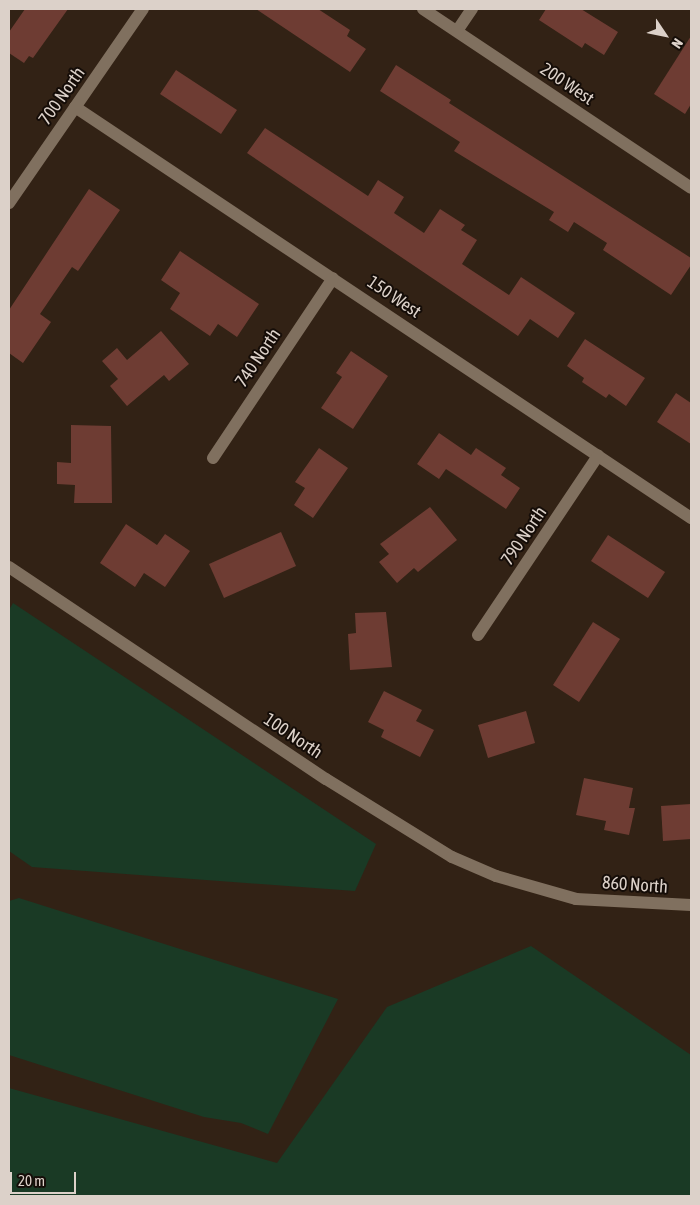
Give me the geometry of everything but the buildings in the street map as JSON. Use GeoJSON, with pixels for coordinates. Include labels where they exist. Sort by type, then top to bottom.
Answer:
{"type":"FeatureCollection","features":[{"type":"Feature","properties":{"kind":"street","name":"700 North"},"geometry":{"type":"LineString","coordinates":[[9,203],[143,9]]}},
{"type":"Feature","properties":{"kind":"street","name":"200 West"},"geometry":{"type":"LineString","coordinates":[[422,9],[691,188]]}},
{"type":"Feature","properties":{"kind":"street"},"geometry":{"type":"LineString","coordinates":[[457,32],[472,9]]}},
{"type":"Feature","properties":{"kind":"street","name":"150 West"},"geometry":{"type":"LineString","coordinates":[[76,107],[691,518]]}},
{"type":"Feature","properties":{"kind":"street","name":"740 North"},"geometry":{"type":"LineString","coordinates":[[213,458],[333,278]]}},
{"type":"Feature","properties":{"kind":"street","name":"790 North"},"geometry":{"type":"LineString","coordinates":[[478,634],[598,456]]}},
{"type":"Feature","properties":{"kind":"street","name":"100 North"},"geometry":{"type":"LineString","coordinates":[[9,566],[428,843],[496,876],[576,898]]}},
{"type":"Feature","properties":{"kind":"street","name":"860 North"},"geometry":{"type":"LineString","coordinates":[[576,898],[691,905]]}},
{"type":"Feature","properties":{"kind":"green space"},"geometry":{"type":"Polygon","coordinates":[[[13,603],[376,844],[355,891],[32,867],[9,851],[9,610],[13,603]]]}},
{"type":"Feature","properties":{"kind":"green space"},"geometry":{"type":"Polygon","coordinates":[[[19,898],[338,999],[268,1134],[241,1123],[204,1117],[9,1055],[9,901],[19,898]]]}},
{"type":"Feature","properties":{"kind":"green space"},"geometry":{"type":"Polygon","coordinates":[[[531,946],[691,1055],[691,1196],[9,1196],[9,1088],[277,1163],[387,1007],[531,946]]]}}]}
